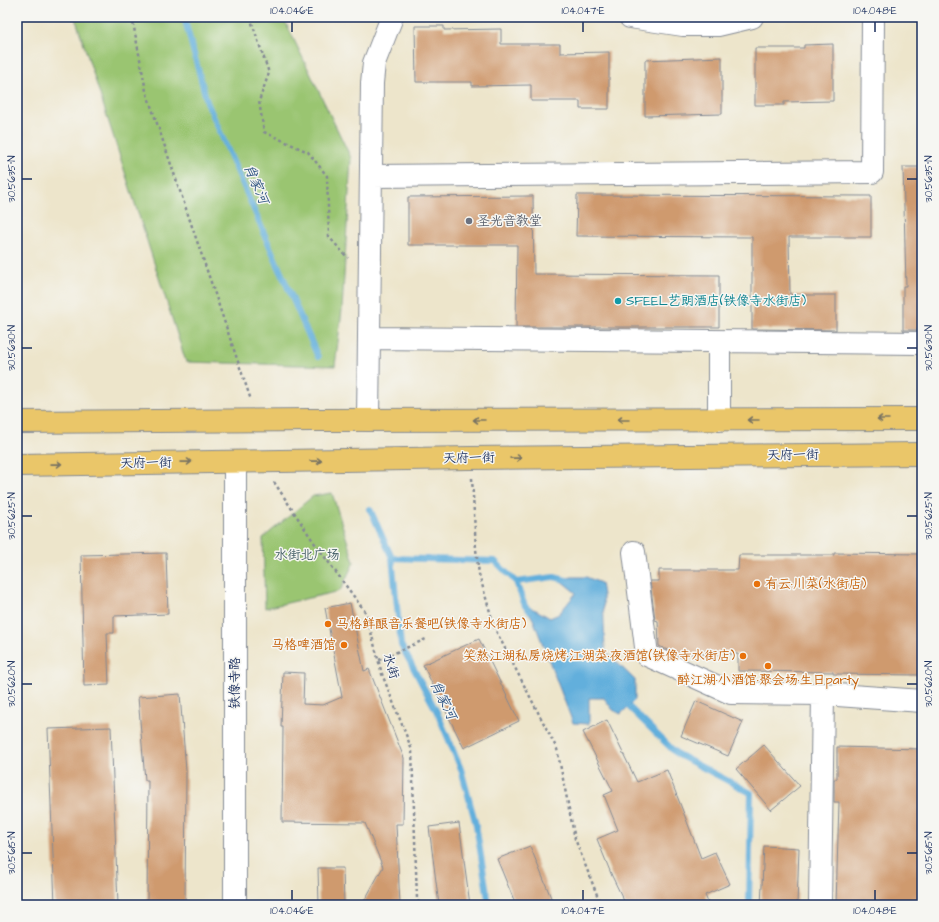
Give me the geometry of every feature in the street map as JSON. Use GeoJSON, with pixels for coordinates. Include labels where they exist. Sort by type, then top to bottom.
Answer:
{"type":"FeatureCollection","features":[{"type":"Feature","properties":{"kind":"main road"},"geometry":{"type":"LineString","coordinates":[[17,422],[258,420],[922,419]]}},
{"type":"Feature","properties":{"kind":"main road","name":"天府一街"},"geometry":{"type":"LineString","coordinates":[[17,465],[470,458],[922,454]]}},
{"type":"Feature","properties":{"kind":"street"},"geometry":{"type":"LineString","coordinates":[[368,420],[372,84],[374,63],[392,17]]}},
{"type":"Feature","properties":{"kind":"street"},"geometry":{"type":"LineString","coordinates":[[630,17],[683,24],[718,25],[752,17]]}},
{"type":"Feature","properties":{"kind":"street"},"geometry":{"type":"LineString","coordinates":[[372,176],[872,172],[872,17]]}},
{"type":"Feature","properties":{"kind":"street"},"geometry":{"type":"LineString","coordinates":[[369,338],[922,343]]}},
{"type":"Feature","properties":{"kind":"street"},"geometry":{"type":"LineString","coordinates":[[719,342],[719,420]]}},
{"type":"Feature","properties":{"kind":"street","name":"铁像寺路"},"geometry":{"type":"LineString","coordinates":[[235,462],[236,905]]}},
{"type":"Feature","properties":{"kind":"street"},"geometry":{"type":"LineString","coordinates":[[634,552],[647,655],[731,693],[823,694],[922,701]]}},
{"type":"Feature","properties":{"kind":"street"},"geometry":{"type":"LineString","coordinates":[[820,905],[823,694]]}},
{"type":"Feature","properties":{"kind":"path"},"geometry":{"type":"LineString","coordinates":[[132,17],[146,91],[258,420]]}},
{"type":"Feature","properties":{"kind":"path"},"geometry":{"type":"LineString","coordinates":[[250,17],[269,73],[258,101],[264,132],[308,152],[327,176],[329,237],[370,282]]}},
{"type":"Feature","properties":{"kind":"path"},"geometry":{"type":"LineString","coordinates":[[470,458],[479,574],[495,629],[557,749],[575,839],[602,905]]}},
{"type":"Feature","properties":{"kind":"path","name":"水街"},"geometry":{"type":"LineString","coordinates":[[260,461],[313,541],[366,613],[382,674],[412,750],[417,899],[420,905]]}},
{"type":"Feature","properties":{"kind":"path"},"geometry":{"type":"LineString","coordinates":[[379,660],[426,638]]}},
{"type":"Feature","properties":{"kind":"green space"},"geometry":{"type":"Polygon","coordinates":[[[75,17],[283,17],[351,158],[342,310],[335,366],[186,362],[75,17]]]}},
{"type":"Feature","properties":{"kind":"green space","name":"水街北广场"},"geometry":{"type":"Polygon","coordinates":[[[332,493],[354,562],[340,591],[265,608],[263,538],[313,496],[332,493]]]}},
{"type":"Feature","properties":{"kind":"water"},"geometry":{"type":"Polygon","coordinates":[[[572,577],[586,577],[601,583],[603,595],[605,651],[635,680],[635,700],[621,714],[613,710],[604,698],[589,698],[589,724],[573,723],[533,619],[525,606],[550,618],[559,614],[576,593],[560,580],[572,577]]]}},
{"type":"Feature","properties":{"kind":"building"},"geometry":{"type":"Polygon","coordinates":[[[415,26],[444,26],[444,30],[501,29],[501,44],[560,44],[560,53],[609,52],[609,109],[580,109],[580,101],[531,101],[531,85],[472,86],[472,82],[416,82],[415,26]]]}},
{"type":"Feature","properties":{"kind":"building"},"geometry":{"type":"Polygon","coordinates":[[[833,44],[833,101],[784,102],[784,105],[755,105],[755,48],[804,48],[804,45],[833,44]]]}},
{"type":"Feature","properties":{"kind":"building"},"geometry":{"type":"Polygon","coordinates":[[[722,57],[722,114],[645,116],[645,60],[722,57]]]}},
{"type":"Feature","properties":{"kind":"building"},"geometry":{"type":"Polygon","coordinates":[[[903,167],[922,167],[922,330],[903,330],[903,286],[906,286],[903,167]]]}},
{"type":"Feature","properties":{"kind":"building"},"geometry":{"type":"Polygon","coordinates":[[[577,195],[871,196],[871,237],[789,237],[790,295],[836,295],[836,330],[752,329],[752,237],[576,236],[577,195]]]}},
{"type":"Feature","properties":{"kind":"building","name":"SFEEL艺朗酒店(铁像寺水街店)"},"geometry":{"type":"Polygon","coordinates":[[[533,196],[534,274],[719,275],[719,327],[516,327],[517,245],[408,245],[408,197],[533,196]]]}},
{"type":"Feature","properties":{"kind":"building"},"geometry":{"type":"Polygon","coordinates":[[[166,553],[168,614],[114,616],[114,633],[107,633],[109,685],[84,686],[81,555],[166,553]]]}},
{"type":"Feature","properties":{"kind":"building"},"geometry":{"type":"Polygon","coordinates":[[[834,553],[922,554],[921,675],[738,671],[738,654],[676,654],[659,646],[658,621],[655,620],[650,581],[659,581],[659,570],[738,570],[739,555],[834,555],[834,553]]]}},
{"type":"Feature","properties":{"kind":"building"},"geometry":{"type":"Polygon","coordinates":[[[350,603],[364,671],[369,669],[404,758],[403,824],[396,824],[400,905],[362,905],[383,867],[365,823],[282,822],[283,727],[281,727],[283,672],[304,673],[303,704],[323,705],[342,697],[325,608],[350,603]]]}},
{"type":"Feature","properties":{"kind":"building"},"geometry":{"type":"Polygon","coordinates":[[[479,639],[519,721],[464,748],[423,665],[479,639]]]}},
{"type":"Feature","properties":{"kind":"building"},"geometry":{"type":"Polygon","coordinates":[[[180,694],[186,771],[185,905],[147,905],[148,780],[145,780],[138,697],[180,694]]]}},
{"type":"Feature","properties":{"kind":"building"},"geometry":{"type":"Polygon","coordinates":[[[696,701],[743,722],[728,756],[681,736],[696,701]]]}},
{"type":"Feature","properties":{"kind":"building"},"geometry":{"type":"Polygon","coordinates":[[[607,720],[637,782],[667,770],[701,858],[715,852],[730,884],[705,895],[709,905],[626,905],[597,839],[618,830],[604,795],[613,791],[583,732],[607,720]]]}},
{"type":"Feature","properties":{"kind":"building"},"geometry":{"type":"Polygon","coordinates":[[[111,727],[118,905],[55,905],[48,729],[111,727]]]}},
{"type":"Feature","properties":{"kind":"building"},"geometry":{"type":"Polygon","coordinates":[[[764,745],[800,786],[771,810],[736,769],[764,745]]]}},
{"type":"Feature","properties":{"kind":"building"},"geometry":{"type":"Polygon","coordinates":[[[837,747],[921,749],[921,905],[836,905],[839,802],[834,802],[834,779],[837,779],[837,747]]]}},
{"type":"Feature","properties":{"kind":"building"},"geometry":{"type":"Polygon","coordinates":[[[459,823],[470,905],[439,905],[429,827],[459,823]]]}},
{"type":"Feature","properties":{"kind":"building"},"geometry":{"type":"Polygon","coordinates":[[[530,846],[554,905],[516,905],[497,859],[530,846]]]}},
{"type":"Feature","properties":{"kind":"building"},"geometry":{"type":"Polygon","coordinates":[[[764,846],[799,848],[797,905],[761,905],[764,846]]]}},
{"type":"Feature","properties":{"kind":"building"},"geometry":{"type":"Polygon","coordinates":[[[318,868],[343,868],[344,905],[319,905],[318,868]]]}},
{"type":"Feature","properties":{"kind":"waterway","name":"肖家河"},"geometry":{"type":"LineString","coordinates":[[184,17],[207,102],[318,357]]}},
{"type":"Feature","properties":{"kind":"waterway","name":"肖家河"},"geometry":{"type":"LineString","coordinates":[[370,509],[392,558],[401,645],[437,712],[461,769],[476,825],[489,905]]}},
{"type":"Feature","properties":{"kind":"waterway"},"geometry":{"type":"LineString","coordinates":[[392,558],[495,561],[516,582],[525,606],[530,611]]}},
{"type":"Feature","properties":{"kind":"waterway"},"geometry":{"type":"LineString","coordinates":[[516,582],[554,577],[570,581]]}},
{"type":"Feature","properties":{"kind":"waterway"},"geometry":{"type":"LineString","coordinates":[[624,702],[677,754],[751,793],[749,905]]}},
{"type":"Feature","properties":{"kind":"place","name":"圣光音教堂"},"geometry":{"type":"Point","coordinates":[469,221]}},
{"type":"Feature","properties":{"kind":"place","name":"SFEEL艺朗酒店(铁像寺水街店)"},"geometry":{"type":"Point","coordinates":[618,301]}},
{"type":"Feature","properties":{"kind":"place","name":"有云·川菜(水街店)"},"geometry":{"type":"Point","coordinates":[757,584]}},
{"type":"Feature","properties":{"kind":"place","name":"马格鲜酿音乐餐吧(铁像寺水街店)"},"geometry":{"type":"Point","coordinates":[328,624]}},
{"type":"Feature","properties":{"kind":"place","name":"马格啤酒馆"},"geometry":{"type":"Point","coordinates":[344,645]}},
{"type":"Feature","properties":{"kind":"place","name":"笑熬江湖私房烧烤·江湖菜·夜酒馆(铁像寺水街店)"},"geometry":{"type":"Point","coordinates":[743,656]}},
{"type":"Feature","properties":{"kind":"place","name":"醉江湖·小酒馆·聚会场·生日party"},"geometry":{"type":"Point","coordinates":[768,666]}}]}
